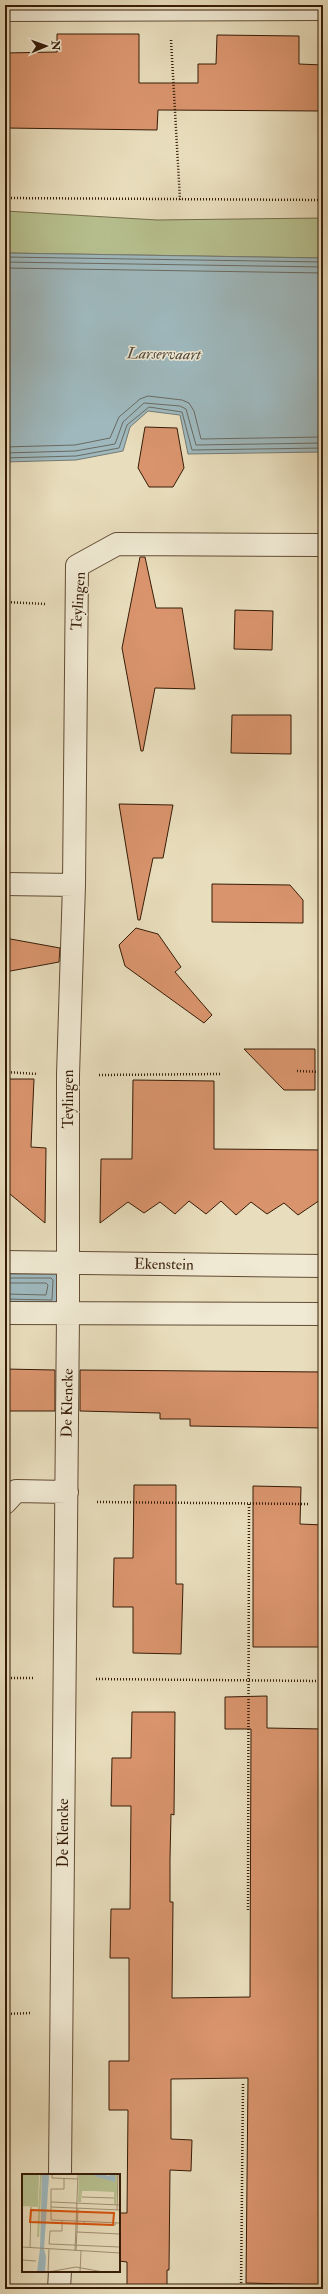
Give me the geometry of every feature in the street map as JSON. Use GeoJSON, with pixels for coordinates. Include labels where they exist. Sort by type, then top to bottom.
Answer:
{"type":"FeatureCollection","features":[{"type":"Feature","properties":{"kind":"street"},"geometry":{"type":"LineString","coordinates":[[5,10],[170,8],[323,9]]}},
{"type":"Feature","properties":{"kind":"street","name":"Teylingen"},"geometry":{"type":"LineString","coordinates":[[68,1314],[68,1075],[74,885],[77,566],[117,544],[323,545]]}},
{"type":"Feature","properties":{"kind":"street"},"geometry":{"type":"LineString","coordinates":[[5,884],[74,885]]}},
{"type":"Feature","properties":{"kind":"street","name":"Ekenstein"},"geometry":{"type":"LineString","coordinates":[[5,1262],[323,1266]]}},
{"type":"Feature","properties":{"kind":"street"},"geometry":{"type":"LineString","coordinates":[[5,1313],[323,1314]]}},
{"type":"Feature","properties":{"kind":"street","name":"De Klencke"},"geometry":{"type":"LineString","coordinates":[[60,2174],[68,1314]]}},
{"type":"Feature","properties":{"kind":"street"},"geometry":{"type":"LineString","coordinates":[[5,1503],[16,1491],[66,1497]]}},
{"type":"Feature","properties":{"kind":"street"},"geometry":{"type":"LineString","coordinates":[[59,2289],[60,2272]]}},
{"type":"Feature","properties":{"kind":"path"},"geometry":{"type":"LineString","coordinates":[[170,8],[180,200]]}},
{"type":"Feature","properties":{"kind":"path"},"geometry":{"type":"LineString","coordinates":[[5,198],[323,200]]}},
{"type":"Feature","properties":{"kind":"path"},"geometry":{"type":"LineString","coordinates":[[5,602],[76,605]]}},
{"type":"Feature","properties":{"kind":"path"},"geometry":{"type":"LineString","coordinates":[[298,1071],[323,1072]]}},
{"type":"Feature","properties":{"kind":"path"},"geometry":{"type":"LineString","coordinates":[[5,1072],[68,1075],[222,1074]]}},
{"type":"Feature","properties":{"kind":"path"},"geometry":{"type":"LineString","coordinates":[[66,1497],[308,1504]]}},
{"type":"Feature","properties":{"kind":"path"},"geometry":{"type":"LineString","coordinates":[[248,1910],[249,1503]]}},
{"type":"Feature","properties":{"kind":"path"},"geometry":{"type":"LineString","coordinates":[[5,1678],[323,1681]]}},
{"type":"Feature","properties":{"kind":"path"},"geometry":{"type":"LineString","coordinates":[[242,2289],[244,2082]]}},
{"type":"Feature","properties":{"kind":"green space"},"geometry":{"type":"Polygon","coordinates":[[[5,211],[157,220],[323,218],[323,258],[5,253],[5,211]]]}},
{"type":"Feature","properties":{"kind":"water","name":"Larservaart"},"geometry":{"type":"Polygon","coordinates":[[[5,253],[323,258],[323,452],[188,454],[180,415],[148,411],[130,427],[123,451],[76,460],[5,462],[5,253]]]}},
{"type":"Feature","properties":{"kind":"water"},"geometry":{"type":"Polygon","coordinates":[[[5,1274],[57,1274],[57,1304],[5,1303],[5,1274]]]}},
{"type":"Feature","properties":{"kind":"building"},"geometry":{"type":"Polygon","coordinates":[[[57,34],[139,34],[139,83],[198,83],[198,64],[216,64],[217,35],[299,36],[299,64],[323,65],[323,111],[158,110],[157,130],[5,128],[5,53],[57,52],[57,34]]]}},
{"type":"Feature","properties":{"kind":"building"},"geometry":{"type":"Polygon","coordinates":[[[145,427],[177,428],[184,468],[173,487],[149,487],[138,468],[145,427]]]}},
{"type":"Feature","properties":{"kind":"building"},"geometry":{"type":"Polygon","coordinates":[[[140,557],[145,557],[156,608],[182,608],[195,689],[155,688],[143,751],[141,751],[122,648],[140,557]]]}},
{"type":"Feature","properties":{"kind":"building"},"geometry":{"type":"Polygon","coordinates":[[[235,610],[273,611],[272,650],[234,649],[235,610]]]}},
{"type":"Feature","properties":{"kind":"building"},"geometry":{"type":"Polygon","coordinates":[[[232,715],[291,715],[291,754],[231,753],[232,715]]]}},
{"type":"Feature","properties":{"kind":"building"},"geometry":{"type":"Polygon","coordinates":[[[119,804],[173,805],[163,858],[153,858],[140,920],[138,920],[119,804]]]}},
{"type":"Feature","properties":{"kind":"building"},"geometry":{"type":"Polygon","coordinates":[[[212,884],[290,885],[303,900],[303,923],[212,922],[212,884]]]}},
{"type":"Feature","properties":{"kind":"building"},"geometry":{"type":"Polygon","coordinates":[[[136,928],[158,934],[181,967],[175,972],[212,1015],[204,1023],[125,966],[119,945],[136,928]]]}},
{"type":"Feature","properties":{"kind":"building"},"geometry":{"type":"Polygon","coordinates":[[[5,938],[60,948],[59,962],[5,972],[5,938]]]}},
{"type":"Feature","properties":{"kind":"building"},"geometry":{"type":"Polygon","coordinates":[[[244,1049],[315,1049],[315,1090],[284,1090],[244,1049]]]}},
{"type":"Feature","properties":{"kind":"building"},"geometry":{"type":"Polygon","coordinates":[[[5,1079],[34,1079],[31,1147],[46,1148],[45,1223],[5,1190],[5,1079]]]}},
{"type":"Feature","properties":{"kind":"building"},"geometry":{"type":"Polygon","coordinates":[[[133,1080],[214,1081],[214,1149],[323,1150],[323,1198],[298,1215],[284,1203],[267,1214],[251,1202],[236,1215],[221,1201],[206,1214],[189,1201],[175,1214],[160,1202],[144,1213],[128,1202],[100,1223],[101,1159],[132,1159],[133,1080]]]}},
{"type":"Feature","properties":{"kind":"building"},"geometry":{"type":"Polygon","coordinates":[[[5,1369],[55,1370],[55,1411],[5,1411],[5,1369]]]}},
{"type":"Feature","properties":{"kind":"building"},"geometry":{"type":"Polygon","coordinates":[[[80,1370],[323,1372],[323,1428],[190,1426],[190,1419],[160,1419],[160,1413],[80,1411],[80,1370]]]}},
{"type":"Feature","properties":{"kind":"building"},"geometry":{"type":"Polygon","coordinates":[[[134,1485],[176,1485],[176,1584],[183,1584],[181,1654],[133,1653],[133,1607],[113,1607],[114,1558],[133,1558],[134,1485]]]}},
{"type":"Feature","properties":{"kind":"building"},"geometry":{"type":"Polygon","coordinates":[[[253,1486],[301,1487],[300,1524],[323,1525],[323,1647],[253,1647],[253,1486]]]}},
{"type":"Feature","properties":{"kind":"building"},"geometry":{"type":"Polygon","coordinates":[[[267,1696],[267,1728],[323,1729],[323,2285],[246,2283],[248,2078],[171,2079],[171,2139],[192,2140],[191,2171],[170,2170],[169,2270],[167,2270],[167,2289],[127,2289],[127,2262],[120,2261],[120,2213],[127,2213],[128,2110],[109,2110],[109,2061],[129,2061],[129,1958],[110,1958],[111,1909],[130,1909],[131,1806],[111,1806],[112,1758],[131,1758],[132,1712],[175,1712],[174,1815],[171,1814],[170,1859],[170,1902],[173,1902],[172,1998],[250,1997],[251,1729],[225,1729],[225,1697],[267,1696]]]}}]}
